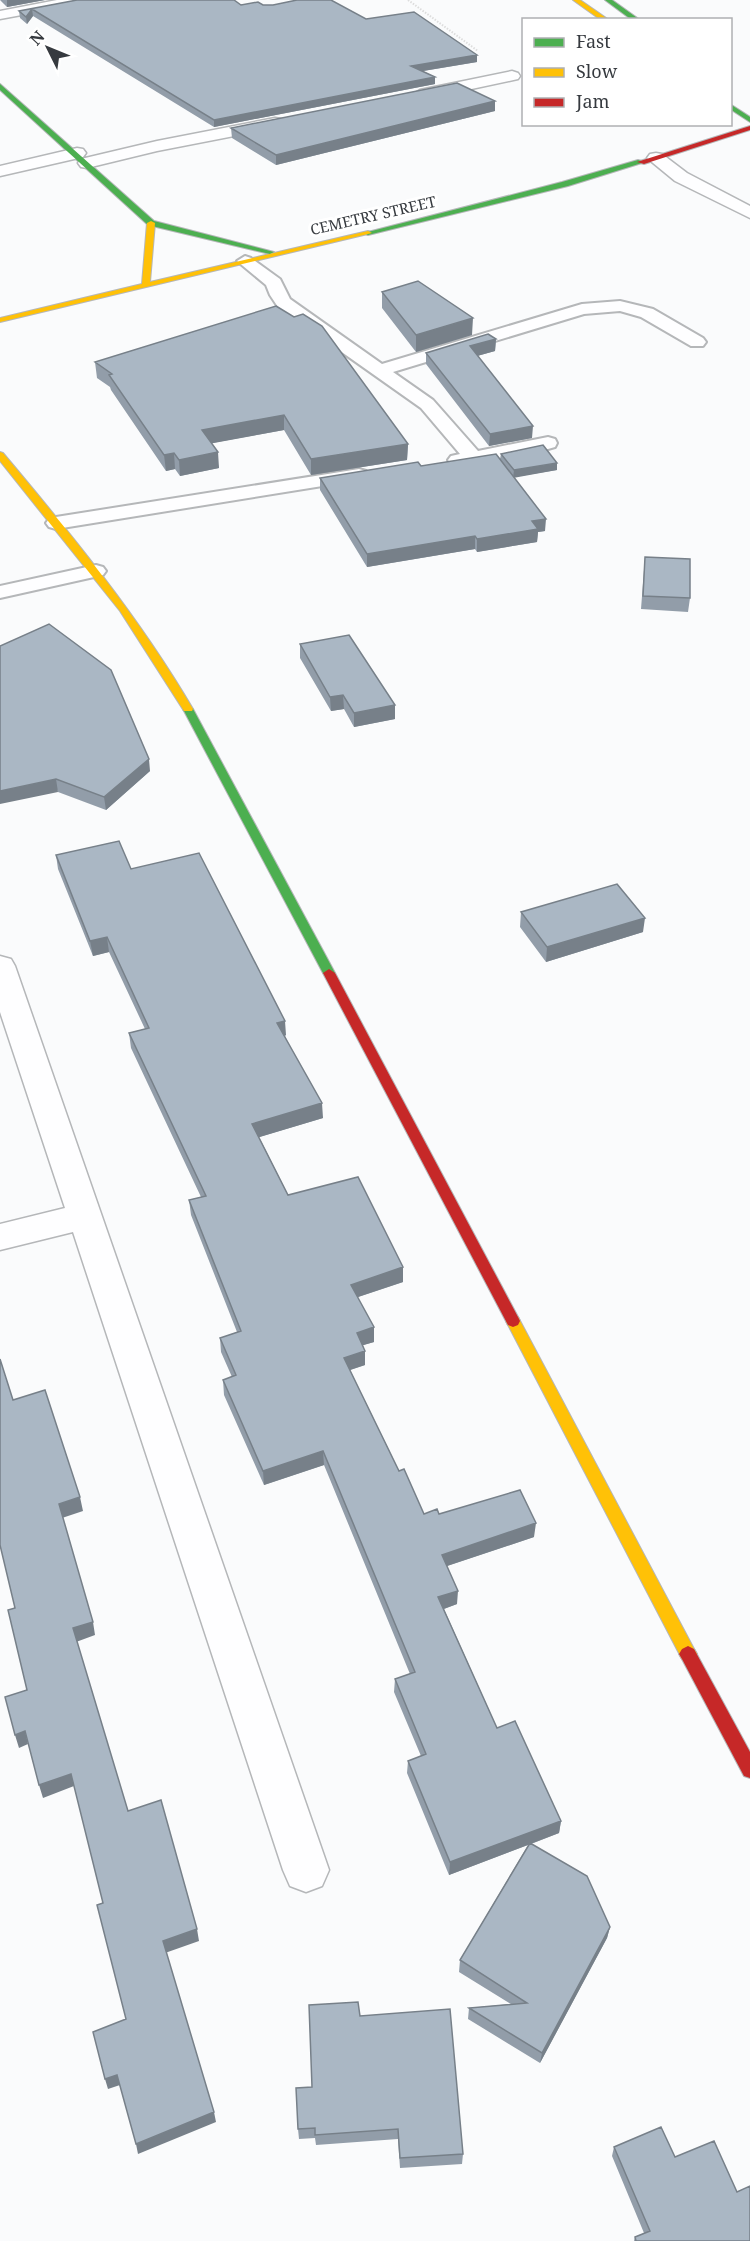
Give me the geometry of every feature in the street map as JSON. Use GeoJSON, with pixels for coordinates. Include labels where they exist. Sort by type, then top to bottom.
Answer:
{"type":"FeatureCollection","features":[{"type":"Feature","properties":{"kind":"main road"},"geometry":{"type":"LineString","coordinates":[[576,0],[603,18]]}},
{"type":"Feature","properties":{"kind":"main road"},"geometry":{"type":"LineString","coordinates":[[608,0],[635,18]]}},
{"type":"Feature","properties":{"kind":"main road"},"geometry":{"type":"LineString","coordinates":[[0,86],[151,223],[278,254]]}},
{"type":"Feature","properties":{"kind":"main road"},"geometry":{"type":"LineString","coordinates":[[732,107],[750,120]]}},
{"type":"Feature","properties":{"kind":"main road","name":"CEMETRY STREET"},"geometry":{"type":"LineString","coordinates":[[0,320],[422,221],[656,158],[750,128]]}},
{"type":"Feature","properties":{"kind":"main road"},"geometry":{"type":"LineString","coordinates":[[146,284],[151,223]]}},
{"type":"Feature","properties":{"kind":"main road"},"geometry":{"type":"LineString","coordinates":[[0,455],[96,571],[172,680],[750,1770]]}},
{"type":"Feature","properties":{"kind":"street"},"geometry":{"type":"LineString","coordinates":[[0,15],[81,0]]}},
{"type":"Feature","properties":{"kind":"street"},"geometry":{"type":"LineString","coordinates":[[400,99],[512,76]]}},
{"type":"Feature","properties":{"kind":"street"},"geometry":{"type":"LineString","coordinates":[[0,171],[157,146],[286,120]]}},
{"type":"Feature","properties":{"kind":"street"},"geometry":{"type":"LineString","coordinates":[[656,158],[681,177],[750,213]]}},
{"type":"Feature","properties":{"kind":"street"},"geometry":{"type":"LineString","coordinates":[[0,966],[306,1870]]}},
{"type":"Feature","properties":{"kind":"street"},"geometry":{"type":"LineString","coordinates":[[0,1237],[85,1216]]}},
{"type":"Feature","properties":{"kind":"lane"},"geometry":{"type":"LineString","coordinates":[[245,261],[274,283],[284,303],[427,404],[474,458]]}},
{"type":"Feature","properties":{"kind":"lane"},"geometry":{"type":"LineString","coordinates":[[381,370],[582,309],[620,306],[647,313],[697,342]]}},
{"type":"Feature","properties":{"kind":"lane"},"geometry":{"type":"LineString","coordinates":[[440,463],[548,443]]}},
{"type":"Feature","properties":{"kind":"lane"},"geometry":{"type":"LineString","coordinates":[[56,523],[383,471]]}},
{"type":"Feature","properties":{"kind":"lane"},"geometry":{"type":"LineString","coordinates":[[0,592],[96,571]]}},
{"type":"Feature","properties":{"kind":"path"},"geometry":{"type":"LineString","coordinates":[[408,0],[512,76]]}},
{"type":"Feature","properties":{"kind":"building"},"geometry":{"type":"Polygon","coordinates":[[[77,0],[234,0],[241,5],[258,2],[263,5],[273,5],[297,0],[331,0],[366,19],[414,12],[477,55],[411,66],[435,77],[214,120],[32,9],[26,17],[19,11],[77,0]]]}},
{"type":"Feature","properties":{"kind":"building"},"geometry":{"type":"Polygon","coordinates":[[[457,83],[495,101],[276,155],[231,128],[457,83]]]}},
{"type":"Feature","properties":{"kind":"building"},"geometry":{"type":"Polygon","coordinates":[[[418,281],[473,318],[416,335],[382,292],[418,281]]]}},
{"type":"Feature","properties":{"kind":"building"},"geometry":{"type":"Polygon","coordinates":[[[276,306],[294,317],[303,314],[322,326],[408,444],[311,459],[284,415],[202,430],[218,452],[179,460],[174,453],[164,455],[109,375],[112,374],[95,362],[276,306]]]}},
{"type":"Feature","properties":{"kind":"building"},"geometry":{"type":"Polygon","coordinates":[[[488,334],[496,339],[470,346],[533,426],[490,434],[426,353],[488,334]]]}},
{"type":"Feature","properties":{"kind":"building"},"geometry":{"type":"Polygon","coordinates":[[[543,445],[557,463],[514,470],[501,454],[543,445]]]}},
{"type":"Feature","properties":{"kind":"building"},"geometry":{"type":"Polygon","coordinates":[[[496,454],[546,519],[532,521],[538,529],[477,539],[475,536],[367,554],[320,478],[418,462],[421,466],[496,454]]]}},
{"type":"Feature","properties":{"kind":"building"},"geometry":{"type":"Polygon","coordinates":[[[645,557],[690,559],[690,598],[643,596],[645,557]]]}},
{"type":"Feature","properties":{"kind":"building"},"geometry":{"type":"Polygon","coordinates":[[[49,624],[111,670],[149,759],[104,797],[56,779],[0,791],[0,646],[49,624]]]}},
{"type":"Feature","properties":{"kind":"building"},"geometry":{"type":"Polygon","coordinates":[[[349,635],[395,705],[354,713],[343,695],[330,697],[300,644],[349,635]]]}},
{"type":"Feature","properties":{"kind":"building"},"geometry":{"type":"Polygon","coordinates":[[[119,841],[131,869],[199,853],[285,1021],[277,1023],[322,1103],[252,1124],[288,1195],[358,1177],[403,1267],[351,1285],[374,1327],[357,1333],[365,1351],[344,1358],[399,1471],[404,1469],[424,1514],[437,1509],[439,1514],[520,1490],[536,1523],[442,1555],[458,1591],[438,1597],[497,1728],[515,1721],[561,1821],[450,1862],[408,1761],[426,1754],[395,1679],[415,1672],[323,1451],[263,1471],[223,1380],[236,1375],[220,1338],[241,1331],[189,1200],[206,1196],[129,1033],[149,1028],[107,937],[90,941],[56,855],[119,841]]]}},
{"type":"Feature","properties":{"kind":"building"},"geometry":{"type":"Polygon","coordinates":[[[617,884],[645,918],[547,947],[521,912],[617,884]]]}},
{"type":"Feature","properties":{"kind":"building"},"geometry":{"type":"Polygon","coordinates":[[[0,1359],[13,1400],[45,1390],[80,1497],[59,1504],[93,1622],[73,1628],[128,1811],[161,1800],[197,1929],[163,1941],[214,2112],[136,2144],[117,2075],[105,2079],[93,2032],[126,2019],[97,1905],[103,1903],[71,1774],[39,1785],[25,1731],[15,1735],[5,1697],[27,1690],[8,1610],[15,1608],[0,1545],[0,1359]]]}},
{"type":"Feature","properties":{"kind":"building"},"geometry":{"type":"Polygon","coordinates":[[[530,1843],[587,1876],[610,1927],[542,2053],[469,2008],[527,2003],[460,1960],[530,1843]]]}},
{"type":"Feature","properties":{"kind":"building"},"geometry":{"type":"Polygon","coordinates":[[[358,2002],[360,2016],[450,2009],[463,2154],[400,2158],[398,2129],[315,2135],[315,2128],[298,2129],[296,2088],[312,2087],[309,2005],[358,2002]]]}},
{"type":"Feature","properties":{"kind":"building"},"geometry":{"type":"Polygon","coordinates":[[[661,2127],[675,2157],[714,2141],[737,2192],[750,2186],[750,2241],[636,2241],[635,2237],[650,2231],[614,2147],[661,2127]]]}},
{"type":"Feature","properties":{"kind":"traffic: fast"},"geometry":{"type":"LineString","coordinates":[[608,0],[634,18]]}},
{"type":"Feature","properties":{"kind":"traffic: fast"},"geometry":{"type":"LineString","coordinates":[[0,86],[151,223],[270,252]]}},
{"type":"Feature","properties":{"kind":"traffic: fast"},"geometry":{"type":"LineString","coordinates":[[732,107],[750,120]]}},
{"type":"Feature","properties":{"kind":"traffic: fast"},"geometry":{"type":"LineString","coordinates":[[368,233],[565,184],[641,162]]}},
{"type":"Feature","properties":{"kind":"traffic: fast"},"geometry":{"type":"LineString","coordinates":[[188,709],[329,973]]}},
{"type":"Feature","properties":{"kind":"traffic: slow"},"geometry":{"type":"LineString","coordinates":[[576,0],[603,18]]}},
{"type":"Feature","properties":{"kind":"traffic: slow"},"geometry":{"type":"LineString","coordinates":[[146,284],[151,223]]}},
{"type":"Feature","properties":{"kind":"traffic: slow"},"geometry":{"type":"LineString","coordinates":[[0,320],[368,233]]}},
{"type":"Feature","properties":{"kind":"traffic: slow"},"geometry":{"type":"LineString","coordinates":[[0,455],[124,609],[147,641],[188,709]]}},
{"type":"Feature","properties":{"kind":"traffic: slow"},"geometry":{"type":"LineString","coordinates":[[513,1321],[688,1654]]}},
{"type":"Feature","properties":{"kind":"traffic: jam"},"geometry":{"type":"LineString","coordinates":[[641,162],[750,128]]}},
{"type":"Feature","properties":{"kind":"traffic: jam"},"geometry":{"type":"LineString","coordinates":[[329,973],[513,1321]]}},
{"type":"Feature","properties":{"kind":"traffic: jam"},"geometry":{"type":"LineString","coordinates":[[688,1654],[750,1770]]}}]}
